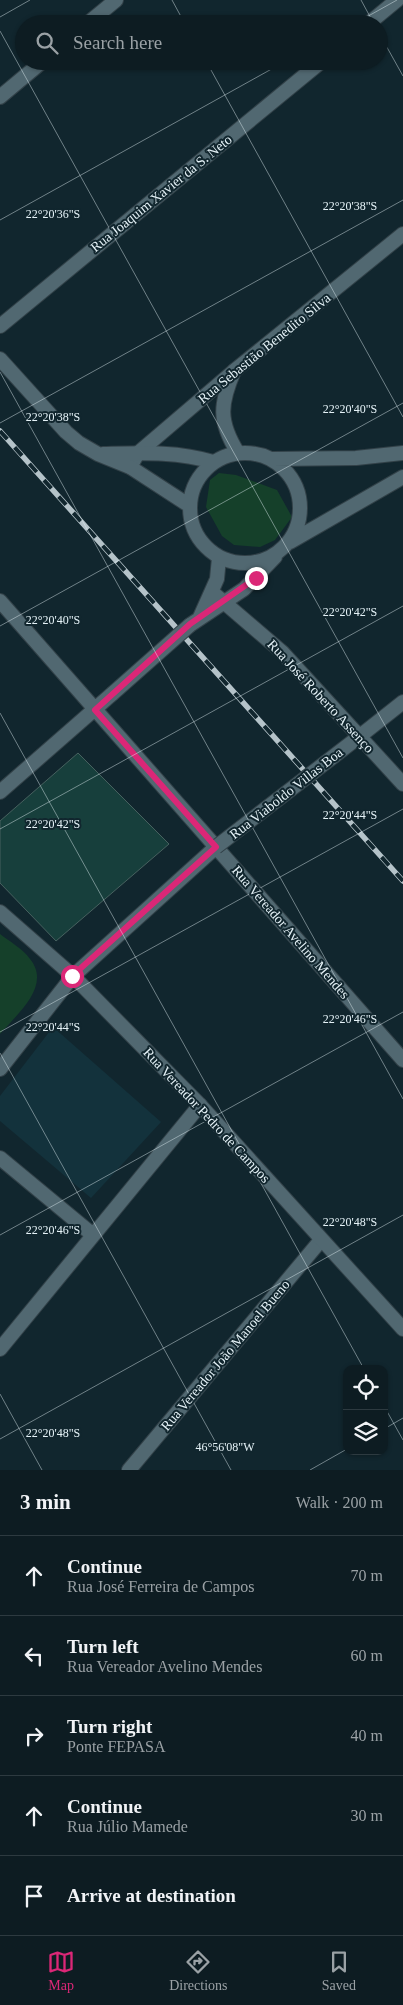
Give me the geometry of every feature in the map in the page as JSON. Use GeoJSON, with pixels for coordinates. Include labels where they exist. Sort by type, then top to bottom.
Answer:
{"type":"FeatureCollection","features":[{"type":"Feature","properties":{"kind":"main road"},"geometry":{"type":"LineString","coordinates":[[98,15],[116,0]]}},
{"type":"Feature","properties":{"kind":"main road"},"geometry":{"type":"LineString","coordinates":[[378,15],[396,0]]}},
{"type":"Feature","properties":{"kind":"main road"},"geometry":{"type":"LineString","coordinates":[[0,97],[32,70]]}},
{"type":"Feature","properties":{"kind":"main road","name":"Rua Joaquim Xavier da S. Neto"},"geometry":{"type":"LineString","coordinates":[[0,326],[311,70]]}},
{"type":"Feature","properties":{"kind":"main road","name":"Rua Sebastião Benedito Silva"},"geometry":{"type":"LineString","coordinates":[[130,467],[138,453],[234,371],[403,234]]}},
{"type":"Feature","properties":{"kind":"main road"},"geometry":{"type":"LineString","coordinates":[[0,359],[66,432],[98,454],[130,467],[190,506]]}},
{"type":"Feature","properties":{"kind":"main road"},"geometry":{"type":"LineString","coordinates":[[234,371],[225,391],[222,406],[224,425],[238,452]]}},
{"type":"Feature","properties":{"kind":"main road"},"geometry":{"type":"LineString","coordinates":[[277,554],[258,562],[245,563],[219,558],[206,548],[195,534],[190,506],[193,489],[201,474],[214,462],[238,452],[249,452],[273,459],[356,458],[403,453]]}},
{"type":"Feature","properties":{"kind":"main road"},"geometry":{"type":"LineString","coordinates":[[98,454],[181,454],[214,462]]}},
{"type":"Feature","properties":{"kind":"main road"},"geometry":{"type":"LineString","coordinates":[[273,459],[291,474],[300,496],[300,520],[290,542]]}},
{"type":"Feature","properties":{"kind":"main road"},"geometry":{"type":"LineString","coordinates":[[0,792],[195,621],[225,602],[256,578],[290,542],[368,495],[403,477]]}},
{"type":"Feature","properties":{"kind":"main road"},"geometry":{"type":"LineString","coordinates":[[195,621],[212,592],[220,566],[219,558]]}},
{"type":"Feature","properties":{"kind":"main road","name":"Rua José Roberto Assenço"},"geometry":{"type":"LineString","coordinates":[[212,592],[282,652],[403,784]]}},
{"type":"Feature","properties":{"kind":"main road","name":"Rua Vereador Avelino Mendes"},"geometry":{"type":"LineString","coordinates":[[0,602],[403,1060]]}},
{"type":"Feature","properties":{"kind":"main road","name":"Rua Viaboldo Villas Boa"},"geometry":{"type":"LineString","coordinates":[[0,1069],[72,976],[216,847],[403,702]]}},
{"type":"Feature","properties":{"kind":"main road","name":"Rua Vereador Pedro de Campos"},"geometry":{"type":"LineString","coordinates":[[0,912],[72,976],[200,1105],[403,1329]]}},
{"type":"Feature","properties":{"kind":"main road"},"geometry":{"type":"LineString","coordinates":[[0,1349],[200,1105]]}},
{"type":"Feature","properties":{"kind":"main road"},"geometry":{"type":"LineString","coordinates":[[0,1158],[93,1236]]}},
{"type":"Feature","properties":{"kind":"main road","name":"Rua Vereador João Manoel Bueno"},"geometry":{"type":"LineString","coordinates":[[129,1470],[322,1240]]}},
{"type":"Feature","properties":{"kind":"shaded area"},"geometry":{"type":"Polygon","coordinates":[[[53,1027],[161,1122],[91,1198],[0,1121],[0,1096],[53,1027]]]}},
{"type":"Feature","properties":{"kind":"green space"},"geometry":{"type":"Polygon","coordinates":[[[219,473],[236,475],[277,490],[292,517],[275,540],[260,547],[234,545],[222,536],[206,507],[210,480],[219,473]]]}},
{"type":"Feature","properties":{"kind":"green space"},"geometry":{"type":"Polygon","coordinates":[[[0,934],[27,955],[36,969],[37,979],[30,999],[0,1034],[0,934]]]}},
{"type":"Feature","properties":{"kind":"building"},"geometry":{"type":"Polygon","coordinates":[[[78,753],[169,844],[56,941],[0,883],[0,821],[78,753]]]}},
{"type":"Feature","properties":{"kind":"railway"},"geometry":{"type":"LineString","coordinates":[[0,431],[403,881]]}},
{"type":"Feature","properties":{"kind":"route"},"geometry":{"type":"LineString","coordinates":[[72,976],[216,847],[95,710],[190,624],[244,589],[256,578]]}}]}
